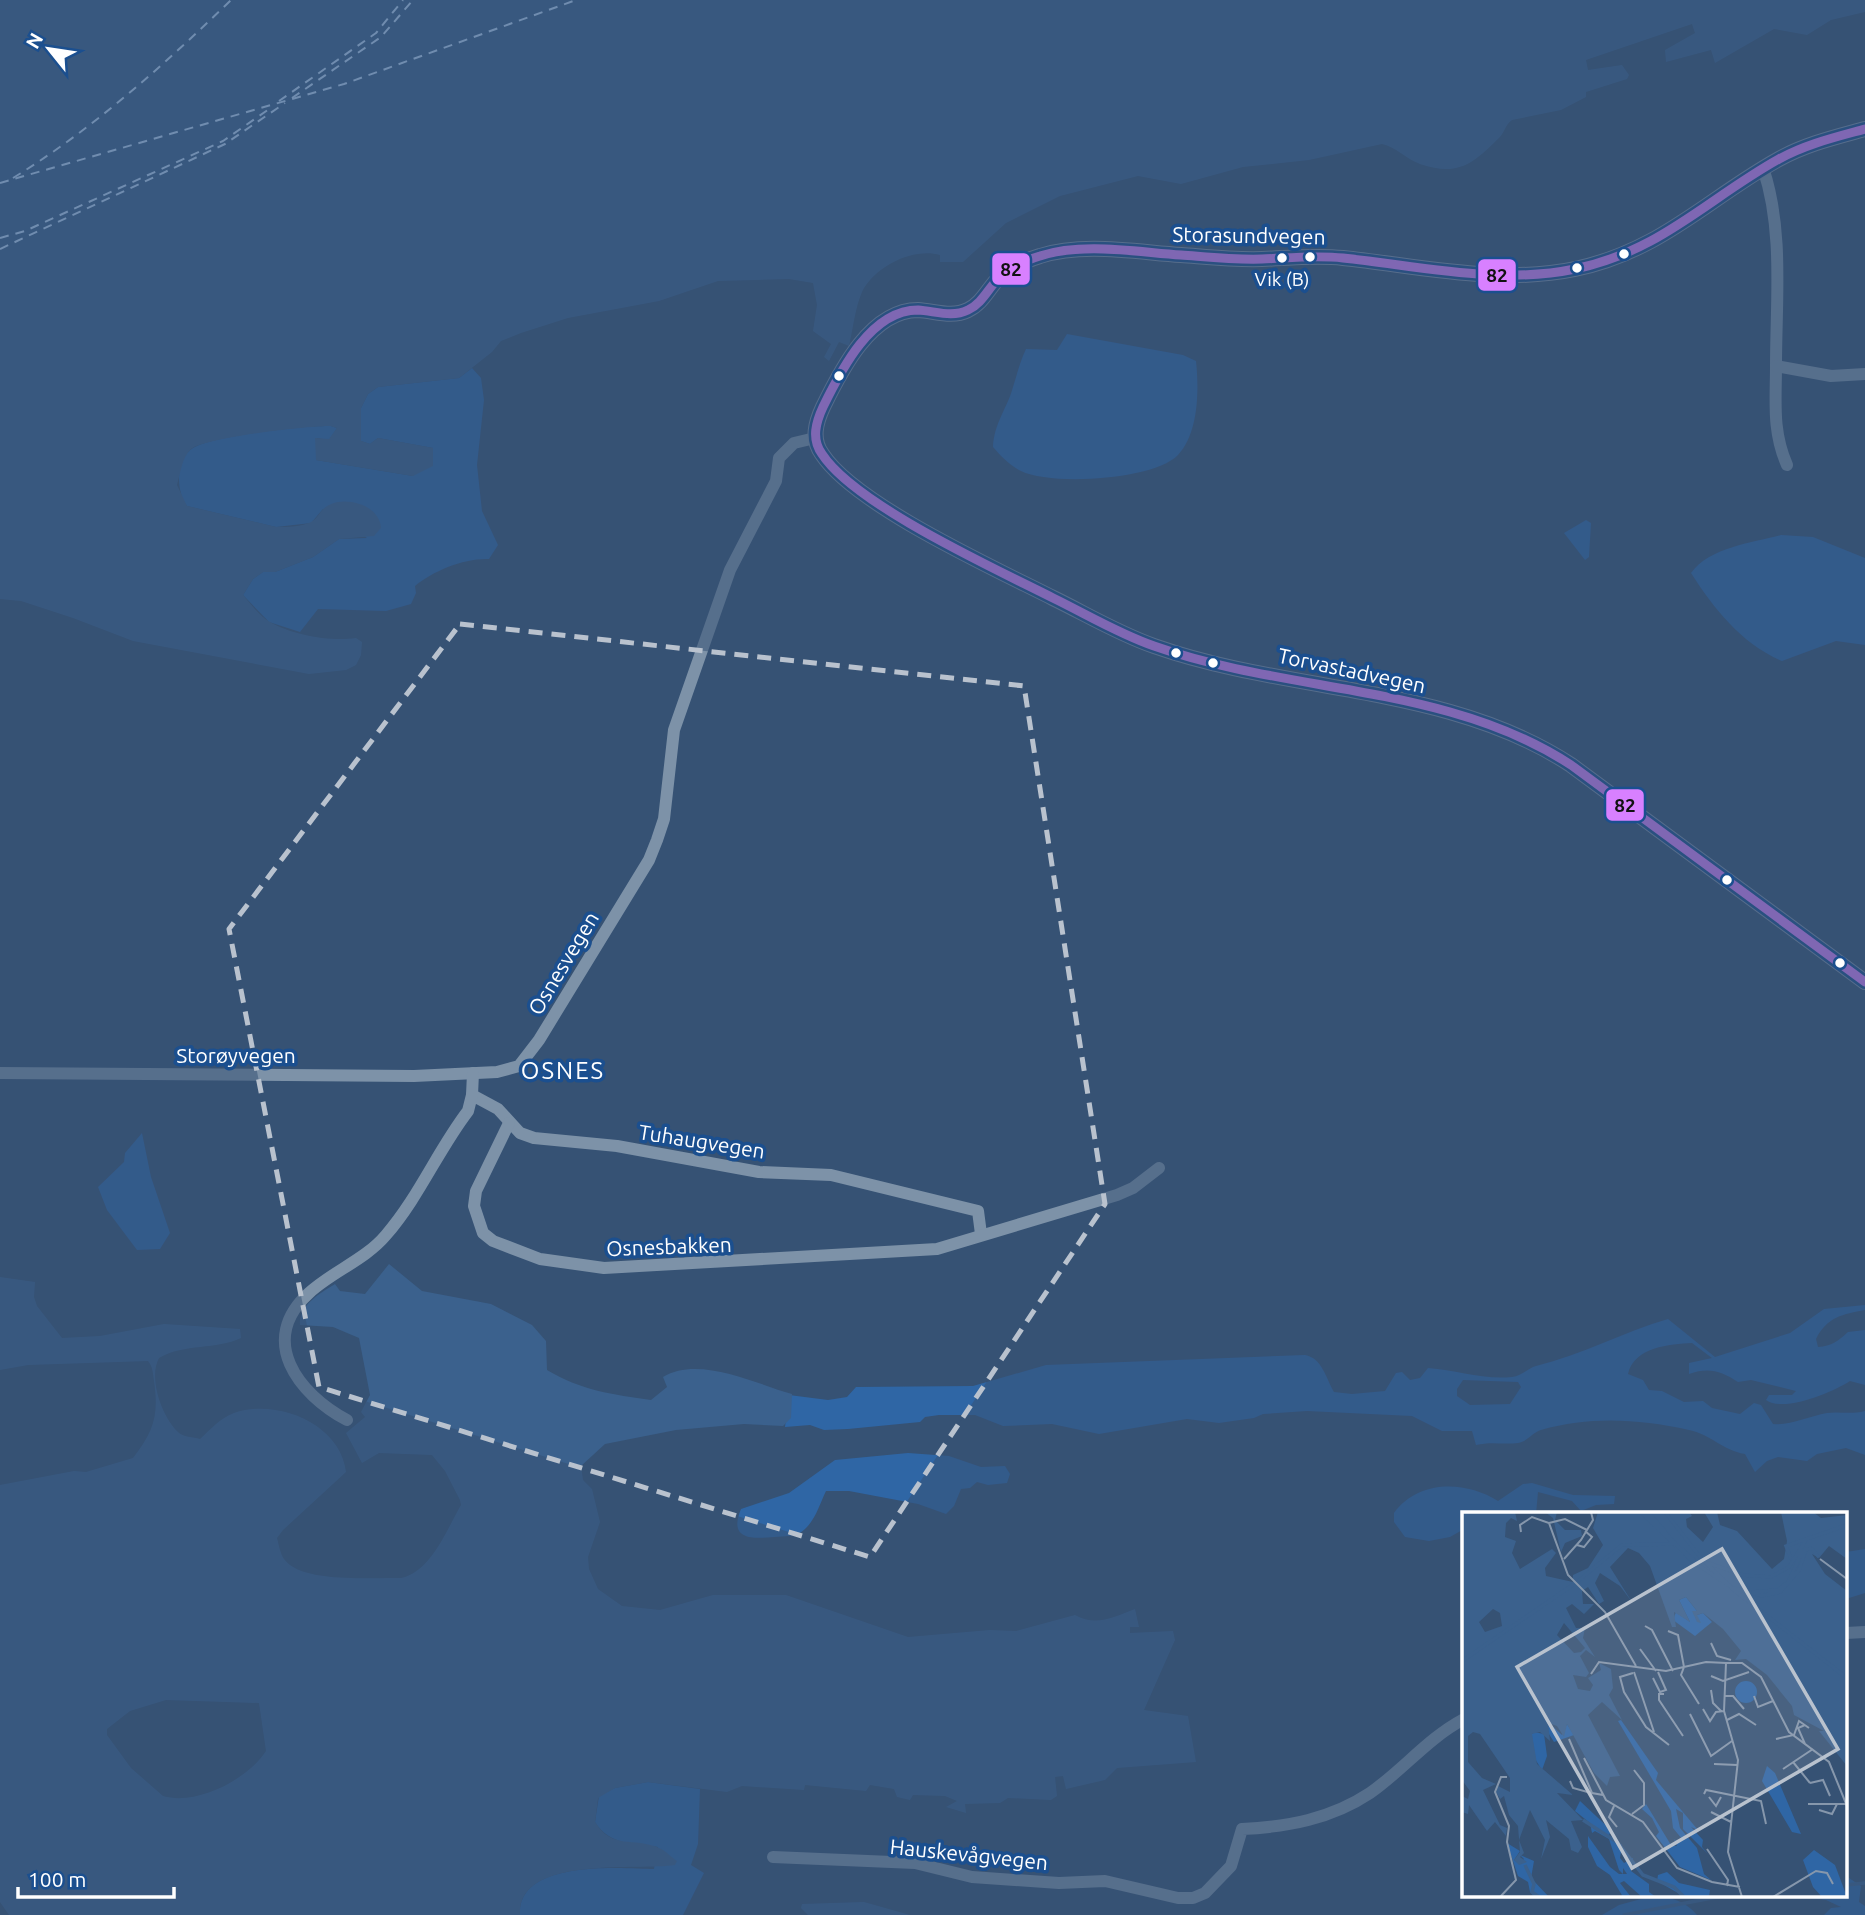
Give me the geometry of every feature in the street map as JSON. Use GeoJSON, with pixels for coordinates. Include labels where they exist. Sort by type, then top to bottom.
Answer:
{"type":"FeatureCollection","features":[{"type":"Feature","properties":{"kind":"main road","name":"Storasundvegen"},"geometry":{"type":"LineString","coordinates":[[815,438],[818,418],[833,388],[853,354],[877,327],[906,311],[955,314],[968,310],[1012,269],[1044,254],[1080,250],[1237,259],[1325,257],[1489,274],[1553,273],[1592,265],[1649,243],[1688,221],[1763,169],[1811,145],[1865,129]]}},
{"type":"Feature","properties":{"kind":"main road","name":"Torvastadvegen"},"geometry":{"type":"LineString","coordinates":[[815,438],[820,453],[830,464],[874,500],[998,570],[1143,642],[1217,663],[1459,715],[1522,736],[1581,772],[1865,982]]}},
{"type":"Feature","properties":{"kind":"street"},"geometry":{"type":"LineString","coordinates":[[1763,169],[1769,185],[1776,250],[1776,432],[1787,465]]}},
{"type":"Feature","properties":{"kind":"street"},"geometry":{"type":"LineString","coordinates":[[1776,366],[1832,376],[1865,374]]}},
{"type":"Feature","properties":{"kind":"street","name":"Osnesvegen"},"geometry":{"type":"LineString","coordinates":[[473,1073],[508,1071],[524,1061],[649,860],[664,819],[674,730],[730,570],[776,481],[779,458],[794,443],[815,438]]}},
{"type":"Feature","properties":{"kind":"street","name":"Storøyvegen"},"geometry":{"type":"LineString","coordinates":[[0,1073],[414,1076],[473,1073]]}},
{"type":"Feature","properties":{"kind":"street"},"geometry":{"type":"LineString","coordinates":[[347,1420],[318,1401],[293,1374],[286,1349],[290,1319],[309,1293],[373,1249],[393,1227],[468,1111],[473,1073]]}},
{"type":"Feature","properties":{"kind":"street","name":"Tuhaugvegen"},"geometry":{"type":"LineString","coordinates":[[472,1095],[498,1109],[520,1133],[534,1138],[617,1146],[759,1172],[831,1175],[978,1212],[981,1234]]}},
{"type":"Feature","properties":{"kind":"street","name":"Osnesbakken"},"geometry":{"type":"LineString","coordinates":[[509,1123],[476,1191],[477,1220],[483,1233],[493,1241],[540,1259],[604,1268],[937,1249],[1117,1195],[1133,1188],[1159,1168]]}},
{"type":"Feature","properties":{"kind":"street","name":"Hauskevågvegen"},"geometry":{"type":"LineString","coordinates":[[773,1857],[915,1863],[972,1877],[1059,1883],[1105,1881],[1178,1898],[1193,1898],[1214,1886],[1231,1866],[1241,1829],[1283,1827],[1315,1820],[1365,1796],[1432,1739],[1462,1720]]}},
{"type":"Feature","properties":{"kind":"highlighted area"},"geometry":{"type":"Polygon","coordinates":[[[460,624],[1024,686],[1105,1204],[870,1557],[319,1387],[229,929],[460,624]]]}},
{"type":"Feature","properties":{"kind":"shaded area"},"geometry":{"type":"Polygon","coordinates":[[[0,0],[1865,0],[1865,12],[1831,20],[1807,35],[1774,29],[1715,63],[1711,50],[1666,62],[1665,50],[1695,33],[1692,24],[1586,60],[1588,70],[1622,65],[1629,75],[1627,79],[1586,92],[1586,97],[1561,110],[1512,120],[1500,137],[1464,166],[1433,168],[1382,144],[1309,160],[1243,167],[1181,184],[1138,176],[1060,196],[1006,223],[963,262],[940,262],[940,255],[929,253],[907,257],[885,267],[862,292],[849,346],[839,342],[829,361],[824,357],[831,344],[813,331],[817,305],[813,283],[789,279],[718,281],[659,301],[568,318],[521,333],[501,341],[492,352],[459,378],[378,387],[368,394],[361,408],[361,441],[370,444],[378,438],[433,448],[433,466],[413,476],[316,460],[315,438],[329,439],[337,428],[331,426],[236,437],[191,449],[183,461],[177,485],[187,506],[284,527],[309,523],[326,507],[336,502],[353,502],[369,508],[379,520],[381,528],[374,536],[339,539],[313,557],[275,572],[263,572],[253,579],[243,595],[263,617],[289,631],[335,639],[356,638],[362,642],[361,655],[356,665],[346,670],[309,674],[133,641],[21,601],[0,599],[0,0]]]}},
{"type":"Feature","properties":{"kind":"shaded area"},"geometry":{"type":"Polygon","coordinates":[[[1067,334],[1183,355],[1196,361],[1197,397],[1194,423],[1185,446],[1178,455],[1148,470],[1126,475],[1078,479],[1035,476],[1021,471],[999,454],[993,447],[996,431],[1026,349],[1057,350],[1067,334]]]}},
{"type":"Feature","properties":{"kind":"shaded area"},"geometry":{"type":"Polygon","coordinates":[[[472,368],[481,378],[484,400],[477,465],[482,511],[498,545],[489,559],[459,563],[431,575],[415,586],[416,593],[411,604],[386,611],[318,609],[300,632],[269,622],[243,595],[253,579],[263,572],[275,572],[313,557],[339,539],[367,538],[323,509],[311,523],[276,527],[187,506],[181,493],[179,476],[187,453],[193,448],[219,439],[282,429],[331,426],[337,428],[329,440],[317,438],[316,460],[413,476],[433,448],[378,438],[370,444],[361,441],[361,408],[368,394],[378,387],[459,378],[472,368]]]}},
{"type":"Feature","properties":{"kind":"shaded area"},"geometry":{"type":"Polygon","coordinates":[[[1586,520],[1591,523],[1589,557],[1585,560],[1564,533],[1586,520]]]}},
{"type":"Feature","properties":{"kind":"shaded area"},"geometry":{"type":"Polygon","coordinates":[[[1781,535],[1813,537],[1865,558],[1865,645],[1836,641],[1782,661],[1754,645],[1730,624],[1709,600],[1691,573],[1699,564],[1720,552],[1781,535]]]}},
{"type":"Feature","properties":{"kind":"shaded area"},"geometry":{"type":"Polygon","coordinates":[[[142,1133],[151,1177],[170,1233],[160,1249],[137,1250],[107,1210],[98,1187],[124,1162],[125,1153],[142,1133]]]}},
{"type":"Feature","properties":{"kind":"shaded area"},"geometry":{"type":"Polygon","coordinates":[[[389,1264],[422,1291],[491,1304],[532,1325],[546,1341],[547,1370],[598,1391],[651,1400],[667,1387],[663,1377],[677,1371],[693,1369],[745,1378],[792,1394],[791,1418],[783,1426],[744,1424],[676,1430],[605,1444],[581,1466],[583,1480],[592,1489],[600,1522],[588,1557],[589,1569],[598,1589],[622,1606],[660,1610],[713,1595],[786,1595],[908,1637],[990,1630],[1016,1631],[1075,1615],[1083,1619],[1098,1620],[1135,1609],[1139,1627],[1130,1627],[1130,1633],[1173,1631],[1175,1640],[1144,1710],[1188,1716],[1196,1762],[1117,1768],[1105,1780],[1066,1789],[1063,1776],[1055,1777],[1057,1796],[1051,1800],[1008,1798],[1000,1803],[965,1804],[966,1813],[946,1807],[957,1801],[945,1796],[913,1795],[910,1800],[897,1797],[894,1789],[870,1785],[866,1791],[805,1785],[804,1790],[742,1786],[727,1792],[648,1782],[615,1788],[598,1798],[595,1822],[602,1831],[616,1840],[661,1849],[677,1861],[675,1865],[583,1869],[558,1874],[538,1882],[524,1896],[520,1915],[9,1915],[0,1902],[0,1485],[74,1471],[86,1472],[133,1458],[150,1431],[156,1404],[153,1373],[148,1361],[28,1365],[0,1370],[0,1277],[35,1282],[34,1297],[37,1306],[62,1338],[100,1336],[164,1324],[240,1329],[241,1338],[231,1342],[179,1350],[159,1358],[155,1376],[158,1397],[172,1425],[183,1435],[200,1439],[229,1415],[251,1409],[269,1409],[287,1412],[320,1428],[342,1455],[346,1472],[277,1538],[284,1559],[293,1567],[321,1576],[401,1578],[412,1574],[429,1559],[461,1505],[445,1471],[432,1455],[379,1453],[362,1463],[346,1433],[365,1417],[361,1412],[370,1395],[359,1338],[333,1327],[300,1325],[300,1318],[311,1301],[335,1284],[340,1291],[365,1294],[389,1264]],[[166,1700],[130,1711],[107,1729],[107,1735],[131,1768],[163,1796],[176,1798],[206,1794],[247,1771],[266,1751],[259,1703],[166,1700]]]}},
{"type":"Feature","properties":{"kind":"shaded area"},"geometry":{"type":"Polygon","coordinates":[[[1865,1305],[1865,1310],[1831,1321],[1816,1339],[1818,1347],[1834,1342],[1848,1332],[1865,1330],[1865,1385],[1850,1381],[1808,1400],[1774,1403],[1766,1400],[1769,1395],[1792,1395],[1796,1391],[1751,1380],[1738,1382],[1715,1371],[1689,1374],[1689,1363],[1712,1358],[1692,1343],[1674,1344],[1645,1353],[1637,1358],[1628,1374],[1643,1380],[1649,1390],[1662,1391],[1684,1402],[1703,1401],[1712,1408],[1740,1414],[1754,1403],[1761,1405],[1773,1424],[1827,1413],[1865,1411],[1865,1455],[1846,1448],[1817,1454],[1807,1461],[1778,1457],[1767,1461],[1755,1472],[1745,1454],[1697,1432],[1633,1421],[1578,1423],[1541,1430],[1518,1443],[1476,1445],[1472,1431],[1442,1431],[1412,1416],[1307,1411],[1263,1414],[1254,1418],[1219,1423],[1187,1419],[1099,1434],[1052,1424],[1003,1426],[975,1415],[939,1415],[925,1417],[920,1422],[848,1429],[824,1430],[810,1425],[785,1427],[789,1395],[828,1400],[847,1397],[856,1387],[973,1386],[1046,1365],[1305,1355],[1320,1364],[1334,1392],[1352,1394],[1385,1391],[1396,1373],[1402,1372],[1410,1380],[1420,1378],[1428,1368],[1501,1378],[1516,1376],[1533,1367],[1668,1319],[1715,1357],[1790,1333],[1824,1309],[1865,1305]],[[1463,1380],[1457,1389],[1457,1396],[1470,1405],[1510,1404],[1521,1387],[1518,1382],[1463,1380]]]}},
{"type":"Feature","properties":{"kind":"shaded area"},"geometry":{"type":"Polygon","coordinates":[[[908,1453],[949,1456],[981,1467],[1005,1466],[1010,1474],[1007,1483],[988,1485],[977,1482],[970,1488],[961,1489],[954,1506],[946,1514],[918,1504],[849,1491],[826,1491],[812,1521],[799,1533],[758,1538],[740,1532],[738,1519],[741,1509],[789,1493],[835,1460],[908,1453]]]}},
{"type":"Feature","properties":{"kind":"shaded area"},"geometry":{"type":"Polygon","coordinates":[[[1532,1483],[1573,1495],[1615,1496],[1614,1504],[1596,1505],[1581,1511],[1572,1501],[1538,1492],[1536,1512],[1462,1512],[1462,1530],[1450,1537],[1429,1541],[1405,1537],[1394,1522],[1394,1513],[1404,1502],[1429,1489],[1458,1487],[1485,1494],[1498,1501],[1523,1484],[1532,1483]]]}},
{"type":"Feature","properties":{"kind":"shaded area"},"geometry":{"type":"Polygon","coordinates":[[[1865,1549],[1865,1593],[1848,1598],[1848,1552],[1865,1549]]]}},
{"type":"Feature","properties":{"kind":"shaded area"},"geometry":{"type":"Polygon","coordinates":[[[648,1782],[700,1789],[698,1844],[691,1865],[704,1873],[683,1915],[520,1915],[524,1897],[535,1884],[552,1876],[596,1868],[654,1869],[658,1847],[614,1839],[595,1822],[599,1796],[615,1788],[648,1782]]]}},
{"type":"Feature","properties":{"kind":"shaded area"},"geometry":{"type":"Polygon","coordinates":[[[1848,1877],[1861,1886],[1859,1902],[1865,1906],[1865,1915],[1824,1915],[1831,1908],[1841,1907],[1826,1900],[1812,1898],[1848,1898],[1848,1877]]]}},
{"type":"Feature","properties":{"kind":"shaded area"},"geometry":{"type":"Polygon","coordinates":[[[1645,1898],[1668,1898],[1688,1906],[1697,1915],[1602,1915],[1619,1905],[1645,1898]]]}},
{"type":"Feature","properties":{"kind":"shaded area"},"geometry":{"type":"Polygon","coordinates":[[[864,1902],[910,1915],[808,1915],[801,1908],[802,1904],[864,1902]]]}},
{"type":"Feature","properties":{"kind":"waterway"},"geometry":{"type":"LineString","coordinates":[[1848,1885],[1865,1883]]}},
{"type":"Feature","properties":{"kind":"waterway"},"geometry":{"type":"LineString","coordinates":[[1624,1915],[1712,1898]]}},
{"type":"Feature","properties":{"kind":"ferry route"},"geometry":{"type":"LineString","coordinates":[[13,178],[71,139],[127,95],[231,0]]}},
{"type":"Feature","properties":{"kind":"ferry route"},"geometry":{"type":"LineString","coordinates":[[279,101],[376,33],[403,0]]}},
{"type":"Feature","properties":{"kind":"ferry route"},"geometry":{"type":"LineString","coordinates":[[292,98],[381,37],[413,0]]}},
{"type":"Feature","properties":{"kind":"ferry route"},"geometry":{"type":"LineString","coordinates":[[0,183],[344,84],[576,0]]}},
{"type":"Feature","properties":{"kind":"ferry route"},"geometry":{"type":"LineString","coordinates":[[0,249],[225,144],[285,103]]}},
{"type":"Feature","properties":{"kind":"ferry route"},"geometry":{"type":"LineString","coordinates":[[0,238],[25,231],[223,141],[272,107]]}},
{"type":"Feature","properties":{"kind":"transit line","name":"82"},"geometry":{"type":"LineString","coordinates":[[1865,129],[1789,154],[1753,174],[1658,237],[1606,261],[1575,269],[1488,275],[1333,257],[1242,259],[1110,249],[1074,250],[1040,256],[1006,273],[968,310],[950,314],[918,310],[901,313],[872,331],[839,376],[820,413],[816,436],[822,454],[839,474],[895,514],[964,553],[1128,636],[1206,662],[1421,704],[1473,719],[1523,739],[1571,765],[1865,982]]}},
{"type":"Feature","properties":{"kind":"place","name":"Vik (B)"},"geometry":{"type":"Point","coordinates":[1282,258]}},
{"type":"Feature","properties":{"kind":"district","name":"OSNES"},"geometry":{"type":"Point","coordinates":[563,1070]}}]}
